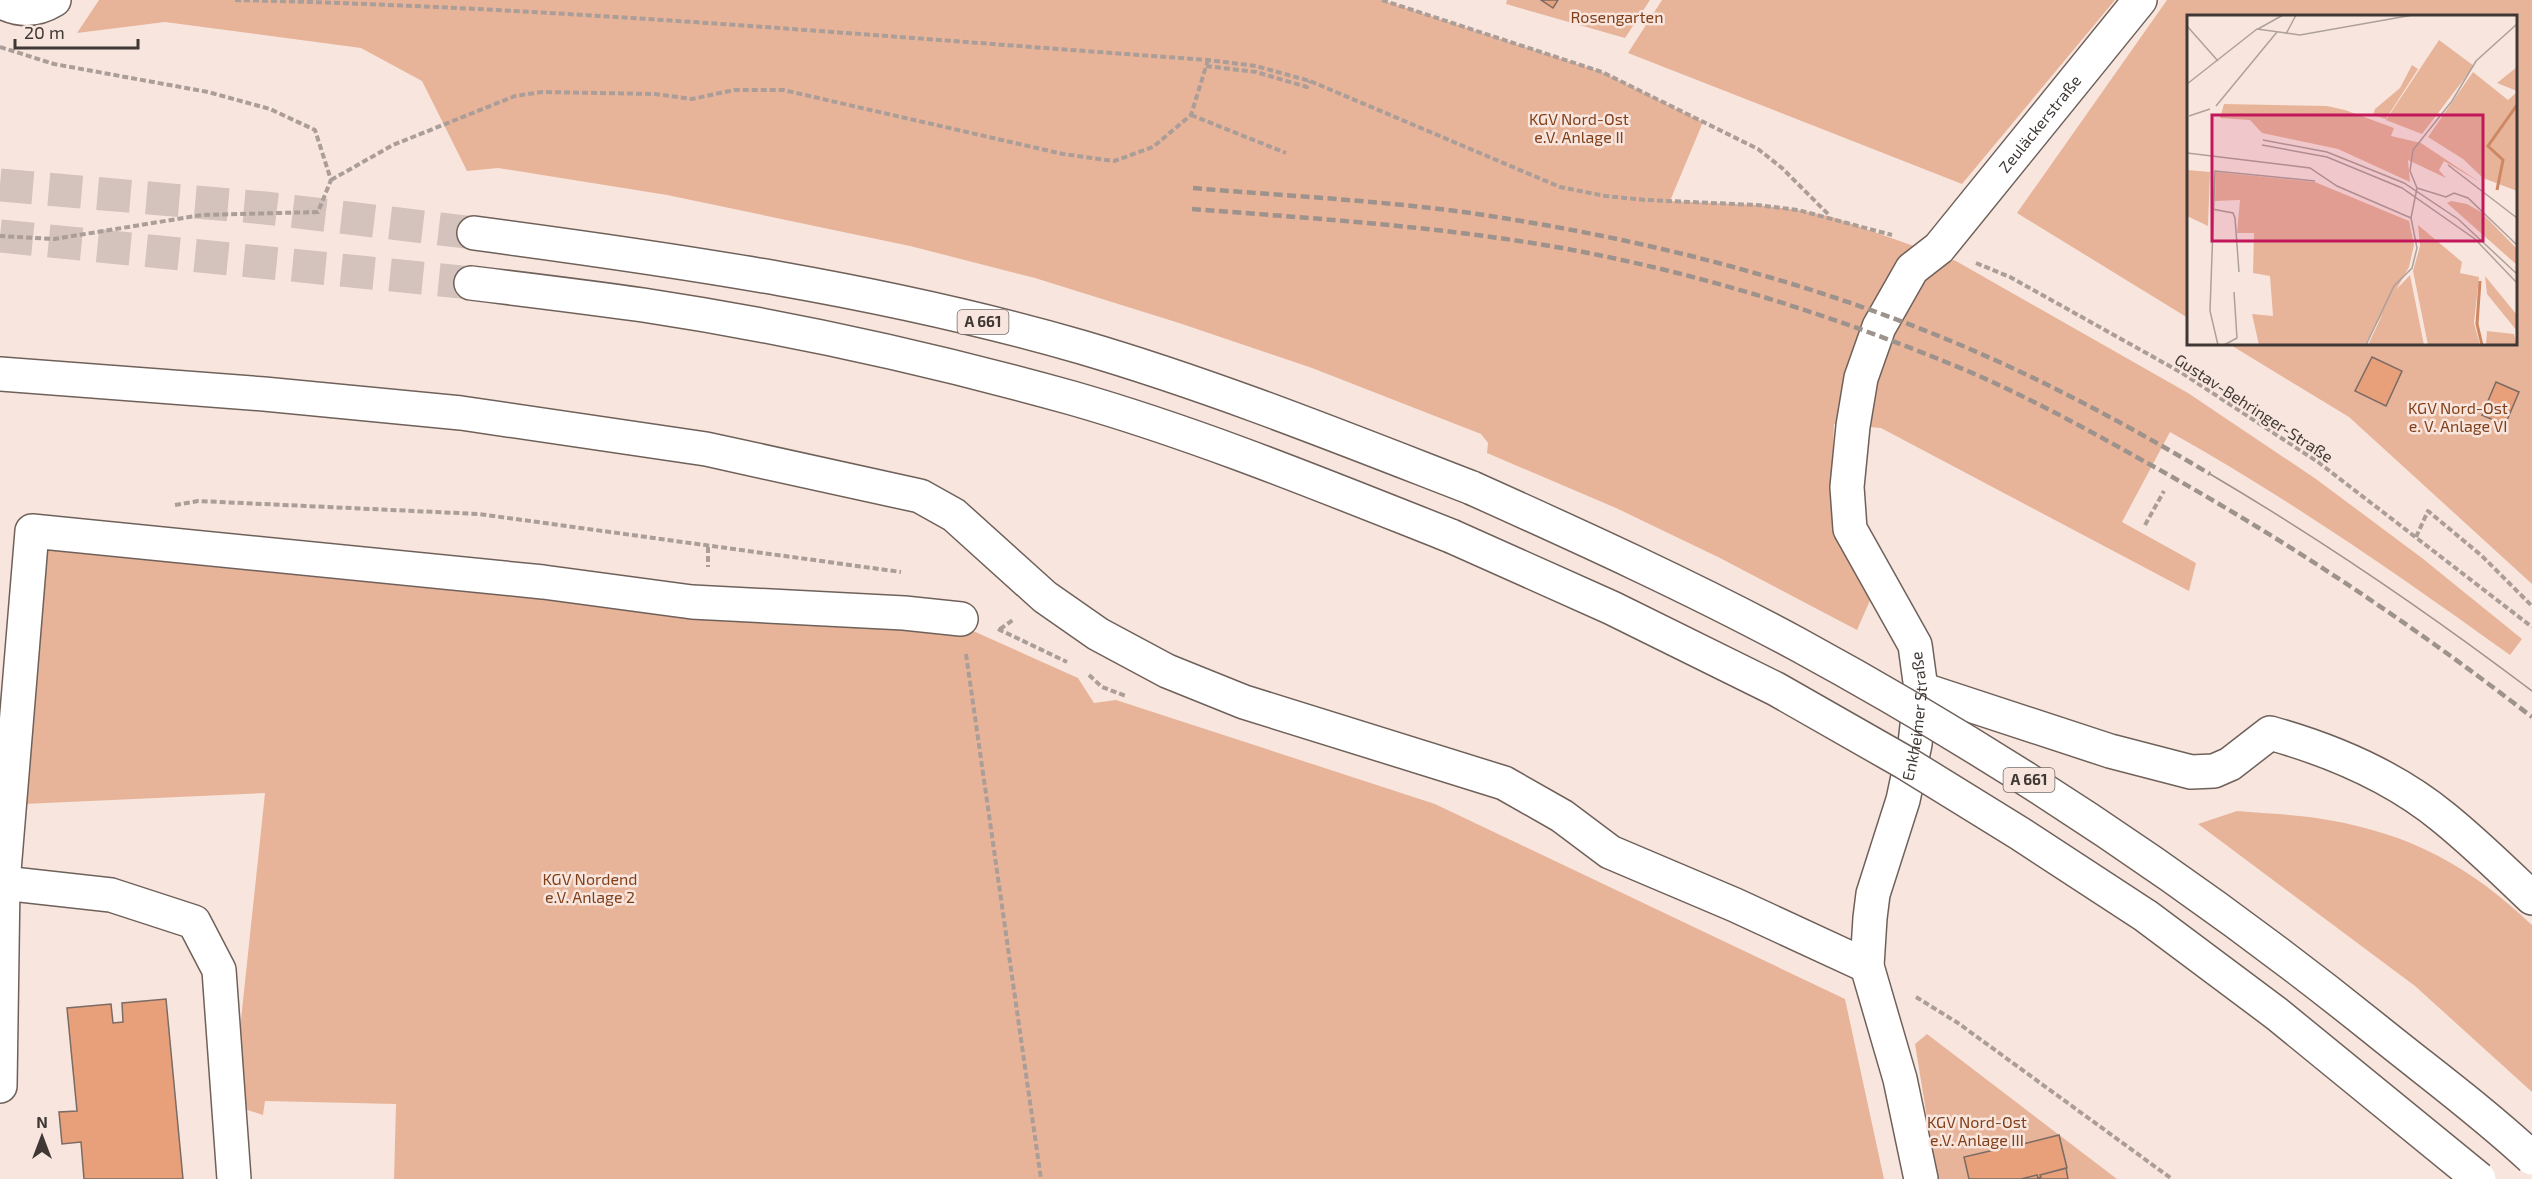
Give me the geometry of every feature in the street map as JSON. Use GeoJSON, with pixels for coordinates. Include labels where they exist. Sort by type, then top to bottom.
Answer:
{"type":"FeatureCollection","features":[{"type":"Feature","properties":{"kind":"main road"},"geometry":{"type":"LineString","coordinates":[[0,1],[9,6],[26,9],[43,6],[54,0]]}},
{"type":"Feature","properties":{"kind":"main road","name":"Zeuläckerstraße"},"geometry":{"type":"LineString","coordinates":[[1939,248],[2140,0]]}},
{"type":"Feature","properties":{"kind":"main road","name":"A 661"},"geometry":{"type":"LineString","coordinates":[[474,233],[603,250],[813,285],[935,310],[1080,347],[1210,389],[1472,488],[1630,559],[1794,643],[1911,708],[2015,771],[2135,850],[2304,972],[2532,1158]]}},
{"type":"Feature","properties":{"kind":"main road","name":"Enkheimer Straße"},"geometry":{"type":"LineString","coordinates":[[1921,1179],[1900,1079],[1867,966],[1869,918],[1874,894],[1903,800],[1915,744],[1921,689],[1915,645],[1850,529],[1847,488],[1853,426],[1861,378],[1879,327],[1912,269],[1939,248]]}},
{"type":"Feature","properties":{"kind":"main road"},"geometry":{"type":"LineString","coordinates":[[471,283],[644,305],[793,332],[1074,399],[1200,440],[1451,536],[1612,608],[1776,689],[1933,779],[2146,915],[2277,1014],[2479,1179]]}},
{"type":"Feature","properties":{"kind":"main road"},"geometry":{"type":"LineString","coordinates":[[0,374],[461,412],[706,449],[920,496],[954,515],[1045,597],[1098,634],[1167,671],[1244,702],[1504,783],[1562,816],[1610,852],[1735,904],[1867,966]]}},
{"type":"Feature","properties":{"kind":"main road"},"geometry":{"type":"LineString","coordinates":[[0,1086],[3,883],[32,531],[543,582],[692,602],[904,612],[961,619]]}},
{"type":"Feature","properties":{"kind":"main road"},"geometry":{"type":"LineString","coordinates":[[1921,689],[2110,751],[2191,772],[2214,771],[2230,764],[2270,733],[2305,742],[2394,784],[2442,816],[2532,898]]}},
{"type":"Feature","properties":{"kind":"main road"},"geometry":{"type":"LineString","coordinates":[[3,883],[111,895],[194,922],[219,970],[234,1179]]}},
{"type":"Feature","properties":{"kind":"path"},"geometry":{"type":"LineString","coordinates":[[235,0],[377,3],[496,9],[1208,60],[1256,66],[1310,81],[1307,87],[1256,72],[1206,66]]}},
{"type":"Feature","properties":{"kind":"path"},"geometry":{"type":"LineString","coordinates":[[1383,0],[1602,72],[1758,149],[1782,168],[1832,217]]}},
{"type":"Feature","properties":{"kind":"path"},"geometry":{"type":"LineString","coordinates":[[0,47],[54,64],[160,81],[270,109],[315,130],[331,180]]}},
{"type":"Feature","properties":{"kind":"path"},"geometry":{"type":"LineString","coordinates":[[0,236],[54,239],[201,215],[318,212],[331,180],[393,145],[515,96],[542,92],[656,94],[692,99],[734,90],[783,90],[1063,153],[1114,161],[1153,147],[1191,115],[1208,60]]}},
{"type":"Feature","properties":{"kind":"path","name":"Gustav-Behringer-Straße"},"geometry":{"type":"LineString","coordinates":[[1310,81],[1560,187],[1605,196],[1646,200],[1757,205],[1798,210],[1832,217],[1939,248],[2010,276],[2182,373],[2318,462],[2532,627]]}},
{"type":"Feature","properties":{"kind":"path"},"geometry":{"type":"LineString","coordinates":[[1191,115],[1286,153]]}},
{"type":"Feature","properties":{"kind":"path"},"geometry":{"type":"LineString","coordinates":[[2145,525],[2164,491]]}},
{"type":"Feature","properties":{"kind":"path"},"geometry":{"type":"LineString","coordinates":[[165,507],[198,501],[479,514],[909,573]]}},
{"type":"Feature","properties":{"kind":"path"},"geometry":{"type":"LineString","coordinates":[[2416,537],[2428,512],[2482,556],[2532,606]]}},
{"type":"Feature","properties":{"kind":"path"},"geometry":{"type":"LineString","coordinates":[[961,619],[1041,1179]]}},
{"type":"Feature","properties":{"kind":"path"},"geometry":{"type":"LineString","coordinates":[[1867,966],[1958,1023],[2172,1179]]}},
{"type":"Feature","properties":{"kind":"green space","name":"KGV Nord-Ost e.V. Anlage II"},"geometry":{"type":"Polygon","coordinates":[[[99,0],[1382,0],[1602,72],[1703,122],[1670,201],[1757,205],[1832,217],[1956,261],[2188,393],[2316,479],[2422,558],[2522,639],[2510,655],[2343,539],[2214,457],[2170,432],[2122,522],[2196,563],[2189,591],[1881,428],[1834,424],[1831,494],[1872,596],[1857,630],[1720,558],[1616,508],[1487,453],[1488,443],[1481,434],[1312,368],[1035,278],[910,246],[667,195],[498,168],[467,171],[422,81],[361,48],[165,22],[77,33],[99,0]]]}},
{"type":"Feature","properties":{"kind":"green space","name":"Rosengarten"},"geometry":{"type":"Polygon","coordinates":[[[1507,0],[1650,0],[1625,38],[1506,4],[1507,0]]]}},
{"type":"Feature","properties":{"kind":"green space"},"geometry":{"type":"Polygon","coordinates":[[[1662,0],[2115,0],[1962,184],[1628,53],[1662,0]]]}},
{"type":"Feature","properties":{"kind":"green space","name":"KGV Nord-Ost e. V. Anlage VI"},"geometry":{"type":"Polygon","coordinates":[[[2167,0],[2532,0],[2532,584],[2349,417],[2231,345],[2517,345],[2517,15],[2187,15],[2187,317],[2017,213],[2167,0]]]}},
{"type":"Feature","properties":{"kind":"green space","name":"KGV Nordend e.V. Anlage 2"},"geometry":{"type":"Polygon","coordinates":[[[42,540],[962,626],[1078,678],[1094,703],[1116,700],[1435,804],[1845,999],[1884,1179],[394,1179],[396,1104],[265,1101],[263,1115],[232,1105],[265,793],[24,804],[42,540]]]}},
{"type":"Feature","properties":{"kind":"green space"},"geometry":{"type":"Polygon","coordinates":[[[2237,811],[2328,820],[2358,826],[2413,844],[2463,870],[2509,904],[2532,925],[2532,1092],[2415,986],[2198,824],[2237,811]]]}},
{"type":"Feature","properties":{"kind":"green space","name":"KGV Nord-Ost e.V. Anlage III"},"geometry":{"type":"Polygon","coordinates":[[[1927,1034],[2117,1179],[1937,1179],[1915,1044],[1927,1034]]]}},
{"type":"Feature","properties":{"kind":"building"},"geometry":{"type":"Polygon","coordinates":[[[1541,0],[1558,0],[1553,8],[1541,0]]]}},
{"type":"Feature","properties":{"kind":"building"},"geometry":{"type":"Polygon","coordinates":[[[2372,357],[2402,371],[2386,406],[2355,391],[2372,357]]]}},
{"type":"Feature","properties":{"kind":"building"},"geometry":{"type":"Polygon","coordinates":[[[2496,382],[2519,392],[2505,425],[2482,415],[2496,382]]]}},
{"type":"Feature","properties":{"kind":"building"},"geometry":{"type":"Polygon","coordinates":[[[166,999],[183,1179],[84,1179],[81,1142],[62,1144],[59,1112],[77,1111],[67,1008],[111,1004],[113,1023],[123,1022],[122,1003],[166,999]]]}},
{"type":"Feature","properties":{"kind":"building"},"geometry":{"type":"Polygon","coordinates":[[[2059,1135],[2067,1168],[2040,1175],[2041,1177],[2038,1178],[2037,1175],[2021,1179],[1969,1179],[1964,1157],[2020,1144],[2019,1142],[2022,1141],[2023,1144],[2059,1135]]]}},
{"type":"Feature","properties":{"kind":"building"},"geometry":{"type":"Polygon","coordinates":[[[2066,1168],[2068,1179],[2021,1179],[2037,1175],[2038,1178],[2041,1177],[2040,1175],[2066,1168]]]}},
{"type":"Feature","properties":{"kind":"tunnel"},"geometry":{"type":"LineString","coordinates":[[0,185],[265,208],[474,233]]}},
{"type":"Feature","properties":{"kind":"tunnel"},"geometry":{"type":"LineString","coordinates":[[0,236],[471,283]]}},
{"type":"Feature","properties":{"kind":"tram line"},"geometry":{"type":"LineString","coordinates":[[2210,474],[2374,578],[2454,633],[2532,691]]}},
{"type":"Feature","properties":{"kind":"railway"},"geometry":{"type":"LineString","coordinates":[[1193,188],[1387,203],[1465,212],[1630,242],[1755,273],[1877,312],[1997,361],[2105,415],[2210,474]]}},
{"type":"Feature","properties":{"kind":"railway"},"geometry":{"type":"LineString","coordinates":[[1192,209],[1434,230],[1578,251],[1731,287],[1880,336],[2019,394],[2242,517],[2390,613],[2532,717]]}}]}
